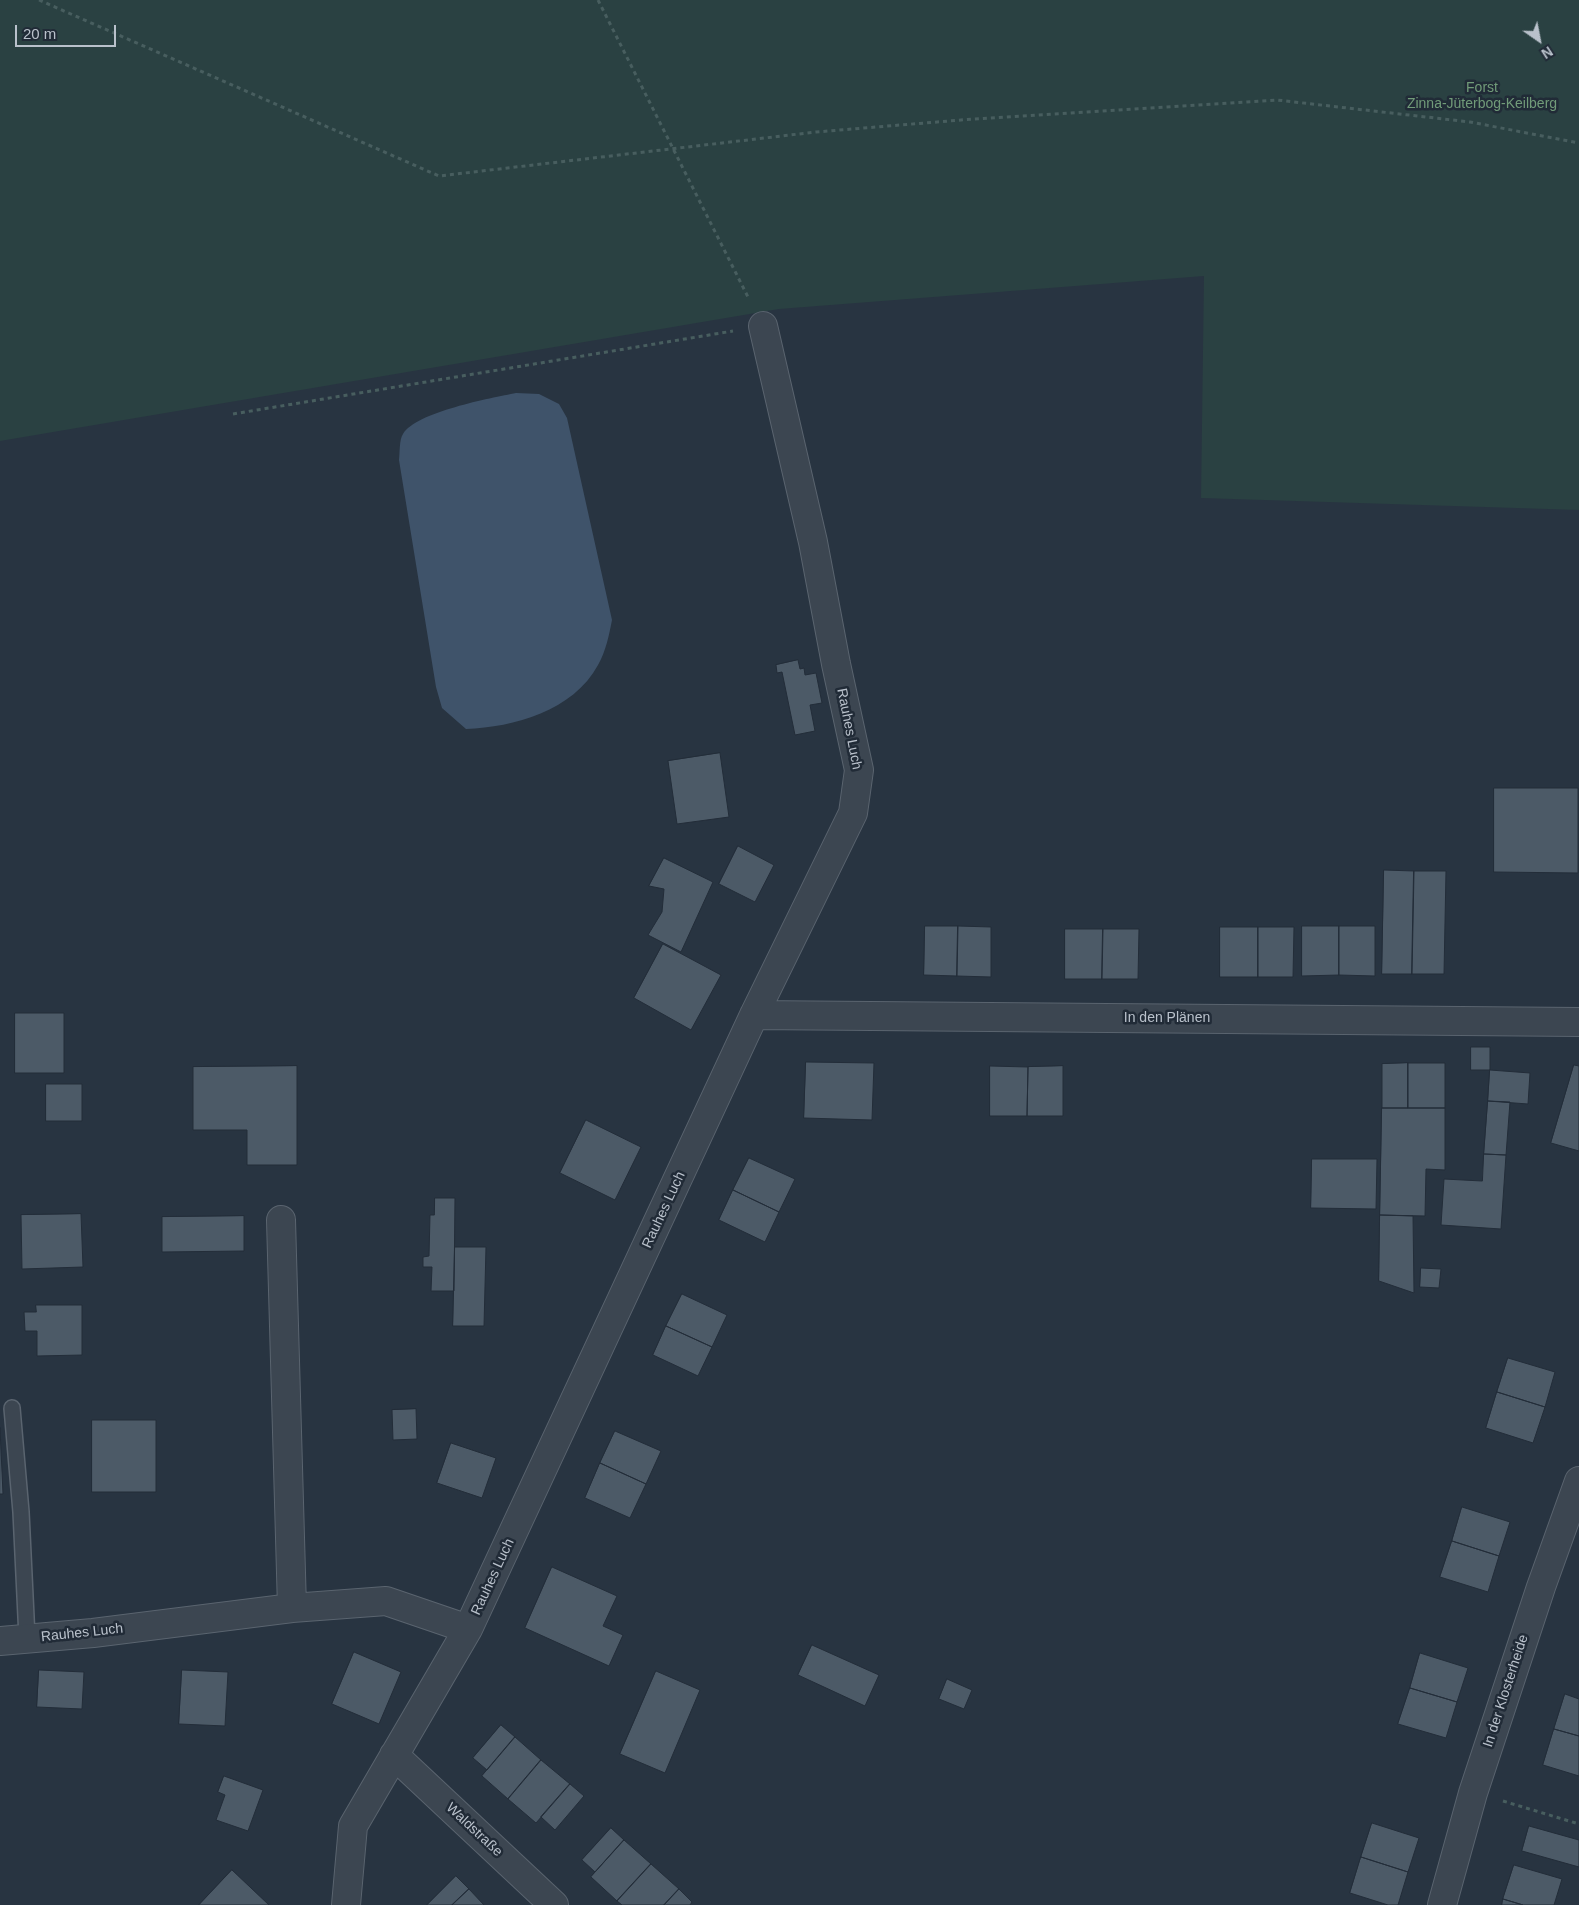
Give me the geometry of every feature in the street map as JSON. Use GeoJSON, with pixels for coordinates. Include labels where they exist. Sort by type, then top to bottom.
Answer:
{"type":"FeatureCollection","features":[{"type":"Feature","properties":{"kind":"street","name":"Rauhes Luch"},"geometry":{"type":"LineString","coordinates":[[0,1641],[93,1633],[292,1608],[386,1601],[468,1629],[754,1015],[853,814],[859,770],[836,664],[813,542],[763,326]]}},
{"type":"Feature","properties":{"kind":"street","name":"In den Plänen"},"geometry":{"type":"LineString","coordinates":[[754,1015],[1579,1022]]}},
{"type":"Feature","properties":{"kind":"street"},"geometry":{"type":"LineString","coordinates":[[281,1220],[292,1608]]}},
{"type":"Feature","properties":{"kind":"street","name":"In der Klosterheide"},"geometry":{"type":"LineString","coordinates":[[1442,1905],[1473,1793],[1541,1587],[1579,1480]]}},
{"type":"Feature","properties":{"kind":"street"},"geometry":{"type":"LineString","coordinates":[[346,1905],[353,1826],[468,1629]]}},
{"type":"Feature","properties":{"kind":"street","name":"Waldstraße"},"geometry":{"type":"LineString","coordinates":[[394,1755],[554,1905]]}},
{"type":"Feature","properties":{"kind":"lane"},"geometry":{"type":"LineString","coordinates":[[12,1408],[21,1512],[28,1638]]}},
{"type":"Feature","properties":{"kind":"path"},"geometry":{"type":"LineString","coordinates":[[39,0],[439,176],[816,132],[1276,100],[1470,122],[1579,143]]}},
{"type":"Feature","properties":{"kind":"path"},"geometry":{"type":"LineString","coordinates":[[232,414],[763,326],[598,0]]}},
{"type":"Feature","properties":{"kind":"path"},"geometry":{"type":"LineString","coordinates":[[1473,1793],[1579,1824]]}},
{"type":"Feature","properties":{"kind":"green space","name":"Forst Zinna-Jüterbog-Keilberg"},"geometry":{"type":"Polygon","coordinates":[[[0,0],[1579,0],[1579,510],[1201,498],[1204,276],[779,309],[0,441],[0,0]]]}},
{"type":"Feature","properties":{"kind":"water"},"geometry":{"type":"Polygon","coordinates":[[[516,393],[539,394],[559,404],[567,418],[612,620],[601,660],[587,681],[574,694],[541,714],[503,725],[466,729],[442,708],[436,687],[399,460],[400,443],[403,434],[411,426],[423,419],[455,407],[516,393]]]}},
{"type":"Feature","properties":{"kind":"building"},"geometry":{"type":"Polygon","coordinates":[[[798,660],[800,669],[804,668],[805,675],[816,673],[822,703],[810,705],[815,731],[795,735],[782,672],[777,673],[776,665],[798,660]]]}},
{"type":"Feature","properties":{"kind":"building"},"geometry":{"type":"Polygon","coordinates":[[[720,753],[729,817],[677,824],[668,761],[720,753]]]}},
{"type":"Feature","properties":{"kind":"building"},"geometry":{"type":"Polygon","coordinates":[[[1494,788],[1578,788],[1578,873],[1494,872],[1494,788]]]}},
{"type":"Feature","properties":{"kind":"building"},"geometry":{"type":"Polygon","coordinates":[[[738,846],[774,865],[755,902],[719,884],[738,846]]]}},
{"type":"Feature","properties":{"kind":"building"},"geometry":{"type":"Polygon","coordinates":[[[664,858],[713,882],[681,952],[648,935],[662,912],[664,889],[649,886],[664,858]]]}},
{"type":"Feature","properties":{"kind":"building"},"geometry":{"type":"Polygon","coordinates":[[[1384,870],[1414,871],[1412,974],[1382,974],[1384,870]]]}},
{"type":"Feature","properties":{"kind":"building"},"geometry":{"type":"Polygon","coordinates":[[[1414,871],[1446,871],[1444,974],[1412,974],[1414,871]]]}},
{"type":"Feature","properties":{"kind":"building"},"geometry":{"type":"Polygon","coordinates":[[[925,926],[958,926],[957,976],[924,975],[925,926]]]}},
{"type":"Feature","properties":{"kind":"building"},"geometry":{"type":"Polygon","coordinates":[[[958,926],[991,927],[991,977],[957,976],[958,926]]]}},
{"type":"Feature","properties":{"kind":"building"},"geometry":{"type":"Polygon","coordinates":[[[1302,926],[1339,926],[1339,975],[1302,976],[1302,926]]]}},
{"type":"Feature","properties":{"kind":"building"},"geometry":{"type":"Polygon","coordinates":[[[1339,926],[1375,926],[1375,976],[1339,975],[1339,926]]]}},
{"type":"Feature","properties":{"kind":"building"},"geometry":{"type":"Polygon","coordinates":[[[1220,927],[1258,927],[1258,977],[1220,977],[1220,927]]]}},
{"type":"Feature","properties":{"kind":"building"},"geometry":{"type":"Polygon","coordinates":[[[1258,927],[1294,927],[1293,977],[1258,977],[1258,927]]]}},
{"type":"Feature","properties":{"kind":"building"},"geometry":{"type":"Polygon","coordinates":[[[1065,929],[1103,929],[1102,979],[1065,979],[1065,929]]]}},
{"type":"Feature","properties":{"kind":"building"},"geometry":{"type":"Polygon","coordinates":[[[1103,929],[1139,929],[1138,979],[1102,979],[1103,929]]]}},
{"type":"Feature","properties":{"kind":"building"},"geometry":{"type":"Polygon","coordinates":[[[663,944],[721,975],[691,1030],[634,998],[663,944]]]}},
{"type":"Feature","properties":{"kind":"building"},"geometry":{"type":"Polygon","coordinates":[[[15,1013],[64,1013],[64,1073],[15,1073],[15,1013]]]}},
{"type":"Feature","properties":{"kind":"building"},"geometry":{"type":"Polygon","coordinates":[[[1471,1047],[1490,1047],[1490,1070],[1471,1070],[1471,1047]]]}},
{"type":"Feature","properties":{"kind":"building"},"geometry":{"type":"Polygon","coordinates":[[[806,1062],[874,1063],[872,1120],[804,1118],[806,1062]]]}},
{"type":"Feature","properties":{"kind":"building"},"geometry":{"type":"Polygon","coordinates":[[[1408,1063],[1445,1063],[1445,1108],[1408,1108],[1408,1063]]]}},
{"type":"Feature","properties":{"kind":"building"},"geometry":{"type":"Polygon","coordinates":[[[1408,1063],[1408,1108],[1382,1108],[1382,1064],[1408,1063]]]}},
{"type":"Feature","properties":{"kind":"building"},"geometry":{"type":"Polygon","coordinates":[[[1574,1065],[1579,1066],[1579,1151],[1551,1143],[1574,1065]]]}},
{"type":"Feature","properties":{"kind":"building"},"geometry":{"type":"Polygon","coordinates":[[[297,1066],[297,1165],[247,1165],[247,1130],[193,1130],[193,1067],[297,1066]]]}},
{"type":"Feature","properties":{"kind":"building"},"geometry":{"type":"Polygon","coordinates":[[[990,1066],[1028,1067],[1027,1116],[990,1116],[990,1066]]]}},
{"type":"Feature","properties":{"kind":"building"},"geometry":{"type":"Polygon","coordinates":[[[1063,1066],[1063,1116],[1027,1116],[1028,1067],[1063,1066]]]}},
{"type":"Feature","properties":{"kind":"building"},"geometry":{"type":"Polygon","coordinates":[[[1490,1070],[1530,1073],[1528,1104],[1488,1101],[1490,1070]]]}},
{"type":"Feature","properties":{"kind":"building"},"geometry":{"type":"Polygon","coordinates":[[[46,1084],[82,1084],[82,1121],[46,1121],[46,1084]]]}},
{"type":"Feature","properties":{"kind":"building"},"geometry":{"type":"Polygon","coordinates":[[[1488,1101],[1510,1102],[1506,1155],[1484,1154],[1488,1101]]]}},
{"type":"Feature","properties":{"kind":"building"},"geometry":{"type":"Polygon","coordinates":[[[1382,1108],[1445,1108],[1445,1170],[1426,1169],[1425,1216],[1380,1215],[1382,1108]]]}},
{"type":"Feature","properties":{"kind":"building"},"geometry":{"type":"Polygon","coordinates":[[[586,1120],[641,1147],[615,1200],[560,1173],[586,1120]]]}},
{"type":"Feature","properties":{"kind":"building"},"geometry":{"type":"Polygon","coordinates":[[[1484,1154],[1506,1155],[1501,1229],[1441,1225],[1444,1179],[1482,1181],[1484,1154]]]}},
{"type":"Feature","properties":{"kind":"building"},"geometry":{"type":"Polygon","coordinates":[[[749,1158],[795,1179],[779,1212],[733,1190],[749,1158]]]}},
{"type":"Feature","properties":{"kind":"building"},"geometry":{"type":"Polygon","coordinates":[[[1312,1159],[1377,1159],[1376,1209],[1311,1208],[1312,1159]]]}},
{"type":"Feature","properties":{"kind":"building"},"geometry":{"type":"Polygon","coordinates":[[[733,1190],[779,1212],[765,1242],[719,1220],[733,1190]]]}},
{"type":"Feature","properties":{"kind":"building"},"geometry":{"type":"Polygon","coordinates":[[[435,1198],[455,1198],[454,1291],[431,1291],[432,1267],[423,1267],[423,1257],[429,1256],[430,1215],[434,1215],[435,1198]]]}},
{"type":"Feature","properties":{"kind":"building"},"geometry":{"type":"Polygon","coordinates":[[[81,1214],[83,1267],[22,1269],[21,1215],[81,1214]]]}},
{"type":"Feature","properties":{"kind":"building"},"geometry":{"type":"Polygon","coordinates":[[[1380,1215],[1413,1216],[1414,1293],[1379,1281],[1380,1215]]]}},
{"type":"Feature","properties":{"kind":"building"},"geometry":{"type":"Polygon","coordinates":[[[244,1216],[244,1251],[162,1252],[162,1217],[244,1216]]]}},
{"type":"Feature","properties":{"kind":"building"},"geometry":{"type":"Polygon","coordinates":[[[455,1247],[486,1247],[484,1326],[453,1326],[455,1247]]]}},
{"type":"Feature","properties":{"kind":"building"},"geometry":{"type":"Polygon","coordinates":[[[1421,1268],[1441,1269],[1439,1288],[1420,1287],[1421,1268]]]}},
{"type":"Feature","properties":{"kind":"building"},"geometry":{"type":"Polygon","coordinates":[[[682,1294],[727,1315],[712,1347],[666,1326],[682,1294]]]}},
{"type":"Feature","properties":{"kind":"building"},"geometry":{"type":"Polygon","coordinates":[[[36,1305],[82,1305],[82,1355],[37,1356],[37,1331],[25,1331],[24,1312],[36,1312],[36,1305]]]}},
{"type":"Feature","properties":{"kind":"building"},"geometry":{"type":"Polygon","coordinates":[[[666,1326],[712,1347],[698,1376],[653,1355],[666,1326]]]}},
{"type":"Feature","properties":{"kind":"building"},"geometry":{"type":"Polygon","coordinates":[[[1508,1358],[1555,1372],[1545,1407],[1497,1392],[1508,1358]]]}},
{"type":"Feature","properties":{"kind":"building"},"geometry":{"type":"Polygon","coordinates":[[[1497,1392],[1545,1407],[1533,1443],[1486,1428],[1497,1392]]]}},
{"type":"Feature","properties":{"kind":"building"},"geometry":{"type":"Polygon","coordinates":[[[416,1409],[417,1439],[393,1440],[392,1410],[416,1409]]]}},
{"type":"Feature","properties":{"kind":"building"},"geometry":{"type":"Polygon","coordinates":[[[92,1420],[156,1420],[156,1492],[92,1492],[92,1420]]]}},
{"type":"Feature","properties":{"kind":"building"},"geometry":{"type":"Polygon","coordinates":[[[0,1428],[3,1494],[0,1494],[0,1428]]]}},
{"type":"Feature","properties":{"kind":"building"},"geometry":{"type":"Polygon","coordinates":[[[615,1431],[661,1451],[646,1484],[600,1463],[615,1431]]]}},
{"type":"Feature","properties":{"kind":"building"},"geometry":{"type":"Polygon","coordinates":[[[451,1443],[496,1458],[482,1498],[437,1483],[451,1443]]]}},
{"type":"Feature","properties":{"kind":"building"},"geometry":{"type":"Polygon","coordinates":[[[600,1463],[646,1484],[630,1518],[585,1498],[600,1463]]]}},
{"type":"Feature","properties":{"kind":"building"},"geometry":{"type":"Polygon","coordinates":[[[1462,1507],[1510,1522],[1499,1556],[1452,1541],[1462,1507]]]}},
{"type":"Feature","properties":{"kind":"building"},"geometry":{"type":"Polygon","coordinates":[[[1452,1541],[1499,1556],[1488,1592],[1440,1577],[1452,1541]]]}},
{"type":"Feature","properties":{"kind":"building"},"geometry":{"type":"Polygon","coordinates":[[[552,1567],[617,1596],[603,1626],[623,1635],[609,1666],[525,1628],[552,1567]]]}},
{"type":"Feature","properties":{"kind":"building"},"geometry":{"type":"Polygon","coordinates":[[[812,1645],[879,1675],[865,1706],[798,1675],[812,1645]]]}},
{"type":"Feature","properties":{"kind":"building"},"geometry":{"type":"Polygon","coordinates":[[[354,1652],[401,1672],[379,1724],[332,1704],[354,1652]]]}},
{"type":"Feature","properties":{"kind":"building"},"geometry":{"type":"Polygon","coordinates":[[[1420,1653],[1468,1668],[1457,1702],[1410,1688],[1420,1653]]]}},
{"type":"Feature","properties":{"kind":"building"},"geometry":{"type":"Polygon","coordinates":[[[39,1670],[84,1672],[82,1709],[37,1707],[39,1670]]]}},
{"type":"Feature","properties":{"kind":"building"},"geometry":{"type":"Polygon","coordinates":[[[182,1670],[228,1672],[225,1726],[179,1724],[182,1670]]]}},
{"type":"Feature","properties":{"kind":"building"},"geometry":{"type":"Polygon","coordinates":[[[656,1671],[700,1690],[665,1773],[620,1754],[656,1671]]]}},
{"type":"Feature","properties":{"kind":"building"},"geometry":{"type":"Polygon","coordinates":[[[947,1679],[972,1690],[964,1709],[939,1699],[947,1679]]]}},
{"type":"Feature","properties":{"kind":"building"},"geometry":{"type":"Polygon","coordinates":[[[1410,1688],[1457,1702],[1446,1738],[1398,1724],[1410,1688]]]}},
{"type":"Feature","properties":{"kind":"building"},"geometry":{"type":"Polygon","coordinates":[[[1565,1694],[1579,1699],[1579,1736],[1554,1729],[1565,1694]]]}},
{"type":"Feature","properties":{"kind":"building"},"geometry":{"type":"Polygon","coordinates":[[[501,1725],[515,1737],[487,1770],[473,1758],[501,1725]]]}},
{"type":"Feature","properties":{"kind":"building"},"geometry":{"type":"Polygon","coordinates":[[[1554,1729],[1579,1736],[1579,1776],[1543,1765],[1554,1729]]]}},
{"type":"Feature","properties":{"kind":"building"},"geometry":{"type":"Polygon","coordinates":[[[515,1737],[541,1760],[508,1799],[482,1776],[515,1737]]]}},
{"type":"Feature","properties":{"kind":"building"},"geometry":{"type":"Polygon","coordinates":[[[541,1760],[570,1784],[536,1823],[508,1799],[541,1760]]]}},
{"type":"Feature","properties":{"kind":"building"},"geometry":{"type":"Polygon","coordinates":[[[224,1776],[263,1790],[248,1831],[216,1820],[225,1795],[218,1792],[224,1776]]]}},
{"type":"Feature","properties":{"kind":"building"},"geometry":{"type":"Polygon","coordinates":[[[570,1784],[584,1796],[555,1830],[541,1817],[570,1784]]]}},
{"type":"Feature","properties":{"kind":"building"},"geometry":{"type":"Polygon","coordinates":[[[1372,1823],[1419,1838],[1408,1872],[1361,1857],[1372,1823]]]}},
{"type":"Feature","properties":{"kind":"building"},"geometry":{"type":"Polygon","coordinates":[[[1529,1826],[1579,1840],[1579,1867],[1522,1851],[1529,1826]]]}},
{"type":"Feature","properties":{"kind":"building"},"geometry":{"type":"Polygon","coordinates":[[[611,1828],[624,1840],[595,1872],[582,1860],[611,1828]]]}},
{"type":"Feature","properties":{"kind":"building"},"geometry":{"type":"Polygon","coordinates":[[[624,1840],[651,1864],[617,1901],[591,1877],[624,1840]]]}},
{"type":"Feature","properties":{"kind":"building"},"geometry":{"type":"Polygon","coordinates":[[[1361,1857],[1408,1872],[1398,1905],[1388,1905],[1350,1893],[1361,1857]]]}},
{"type":"Feature","properties":{"kind":"building"},"geometry":{"type":"Polygon","coordinates":[[[651,1864],[679,1889],[664,1905],[622,1905],[617,1901],[651,1864]]]}},
{"type":"Feature","properties":{"kind":"building"},"geometry":{"type":"Polygon","coordinates":[[[1514,1865],[1562,1879],[1554,1905],[1523,1905],[1503,1899],[1514,1865]]]}},
{"type":"Feature","properties":{"kind":"building"},"geometry":{"type":"Polygon","coordinates":[[[232,1870],[269,1905],[199,1905],[232,1870]]]}},
{"type":"Feature","properties":{"kind":"building"},"geometry":{"type":"Polygon","coordinates":[[[456,1876],[469,1889],[452,1905],[427,1905],[456,1876]]]}},
{"type":"Feature","properties":{"kind":"building"},"geometry":{"type":"Polygon","coordinates":[[[469,1889],[484,1905],[452,1905],[469,1889]]]}},
{"type":"Feature","properties":{"kind":"building"},"geometry":{"type":"Polygon","coordinates":[[[679,1889],[692,1902],[690,1905],[664,1905],[679,1889]]]}},
{"type":"Feature","properties":{"kind":"building"},"geometry":{"type":"Polygon","coordinates":[[[1503,1899],[1523,1905],[1502,1905],[1503,1899]]]}}]}
